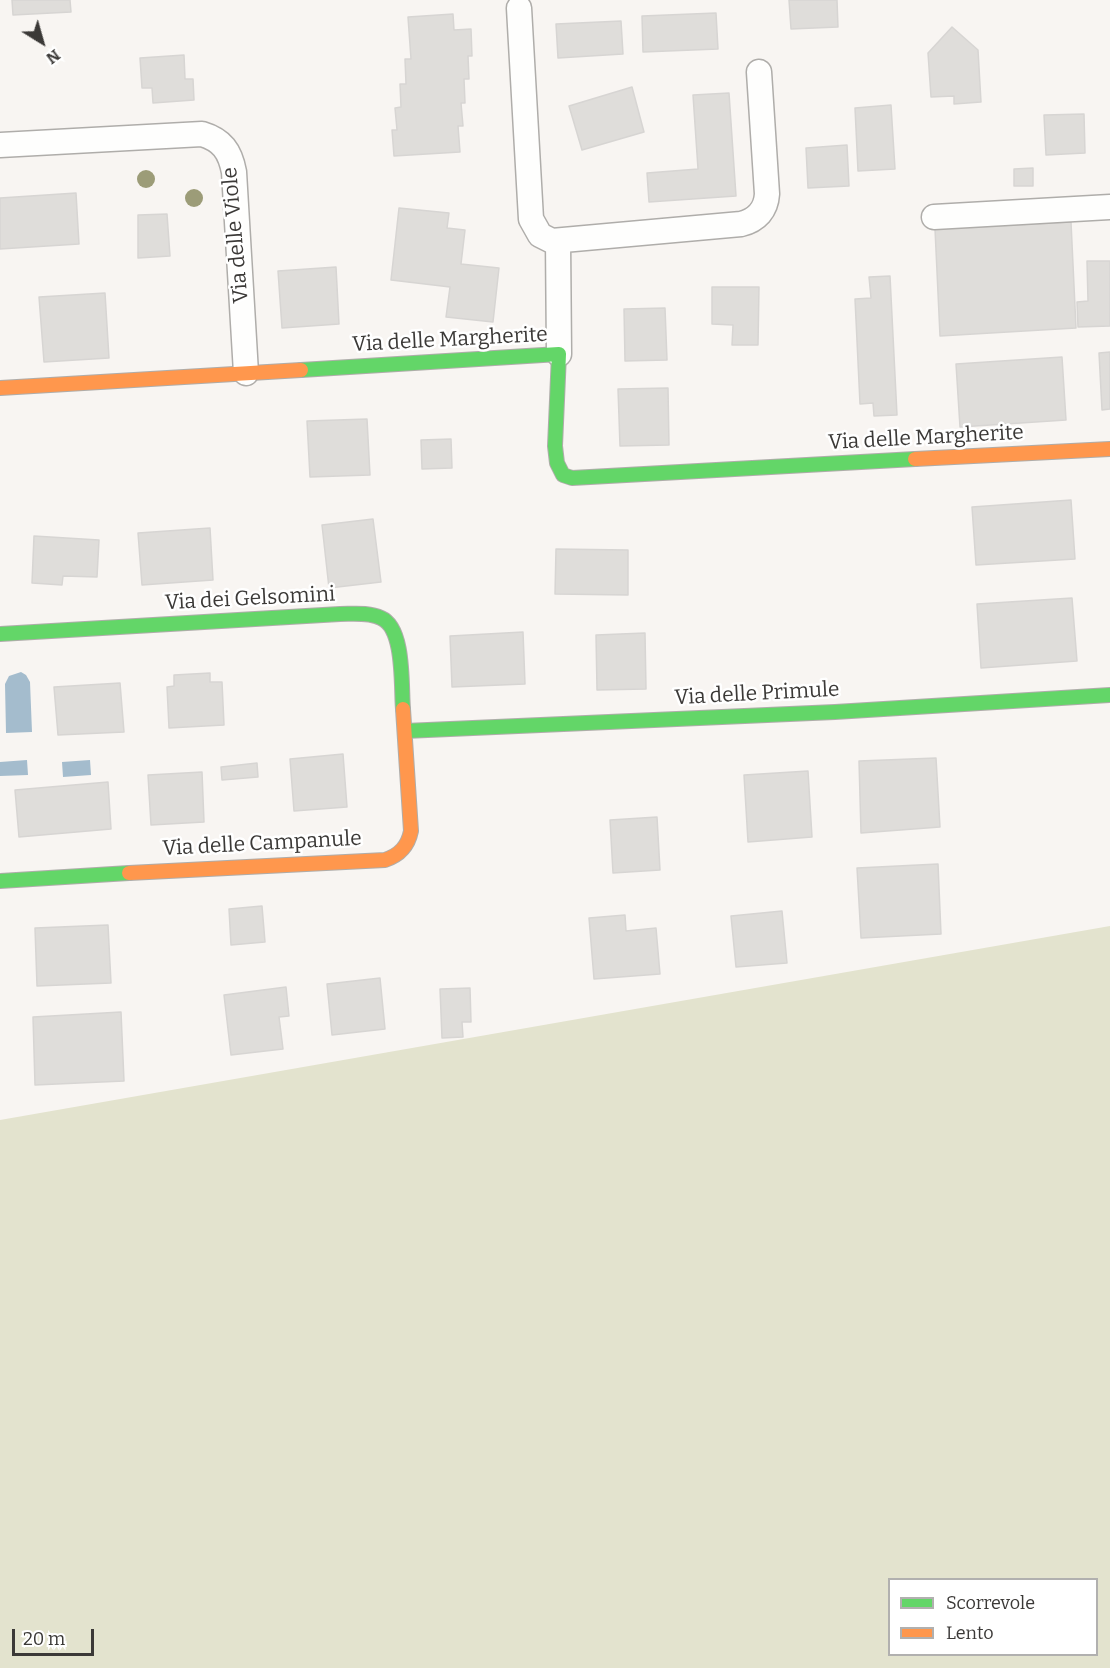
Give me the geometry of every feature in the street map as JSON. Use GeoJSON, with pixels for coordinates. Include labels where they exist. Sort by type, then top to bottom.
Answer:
{"type":"FeatureCollection","features":[{"type":"Feature","properties":{"kind":"street"},"geometry":{"type":"LineString","coordinates":[[519,8],[531,219],[540,235],[552,241],[741,224],[753,220],[763,210],[767,194],[759,72]]}},
{"type":"Feature","properties":{"kind":"street","name":"Via delle Viole"},"geometry":{"type":"LineString","coordinates":[[0,145],[202,134],[218,141],[231,159],[234,172],[246,373]]}},
{"type":"Feature","properties":{"kind":"street"},"geometry":{"type":"LineString","coordinates":[[934,217],[1110,207]]}},
{"type":"Feature","properties":{"kind":"street"},"geometry":{"type":"LineString","coordinates":[[558,241],[559,354]]}},
{"type":"Feature","properties":{"kind":"street","name":"Via delle Margherite"},"geometry":{"type":"LineString","coordinates":[[0,388],[559,354],[556,457],[563,475],[572,477],[1110,449]]}},
{"type":"Feature","properties":{"kind":"street","name":"Via dei Gelsomini"},"geometry":{"type":"LineString","coordinates":[[0,634],[248,619],[374,615],[391,626],[398,642],[405,731]]}},
{"type":"Feature","properties":{"kind":"street","name":"Via delle Primule"},"geometry":{"type":"LineString","coordinates":[[405,731],[824,712],[1110,695]]}},
{"type":"Feature","properties":{"kind":"street","name":"Via delle Campanule"},"geometry":{"type":"LineString","coordinates":[[0,881],[385,860],[394,857],[403,850],[410,836],[405,731]]}},
{"type":"Feature","properties":{"kind":"green space"},"geometry":{"type":"Polygon","coordinates":[[[1110,926],[1110,1668],[0,1668],[0,1120],[1110,926]]]}},
{"type":"Feature","properties":{"kind":"water"},"geometry":{"type":"Polygon","coordinates":[[[21,672],[30,682],[32,732],[6,733],[5,684],[9,676],[21,672]]]}},
{"type":"Feature","properties":{"kind":"water"},"geometry":{"type":"Polygon","coordinates":[[[27,760],[28,775],[0,776],[0,762],[27,760]]]}},
{"type":"Feature","properties":{"kind":"water"},"geometry":{"type":"Polygon","coordinates":[[[90,760],[91,775],[63,777],[62,762],[90,760]]]}},
{"type":"Feature","properties":{"kind":"building"},"geometry":{"type":"Polygon","coordinates":[[[12,0],[70,0],[71,12],[13,15],[12,0]]]}},
{"type":"Feature","properties":{"kind":"building"},"geometry":{"type":"Polygon","coordinates":[[[789,0],[837,0],[838,27],[791,29],[789,0]]]}},
{"type":"Feature","properties":{"kind":"building"},"geometry":{"type":"Polygon","coordinates":[[[716,13],[718,49],[643,52],[642,16],[716,13]]]}},
{"type":"Feature","properties":{"kind":"building"},"geometry":{"type":"Polygon","coordinates":[[[453,14],[454,30],[471,29],[472,56],[468,56],[469,79],[464,79],[465,103],[461,103],[463,126],[458,126],[460,152],[394,156],[392,130],[397,130],[395,108],[401,107],[400,84],[406,84],[405,59],[411,59],[408,17],[453,14]]]}},
{"type":"Feature","properties":{"kind":"building"},"geometry":{"type":"Polygon","coordinates":[[[621,21],[623,54],[558,58],[556,24],[621,21]]]}},
{"type":"Feature","properties":{"kind":"building"},"geometry":{"type":"Polygon","coordinates":[[[952,27],[978,50],[981,102],[954,104],[954,96],[931,97],[928,53],[952,27]]]}},
{"type":"Feature","properties":{"kind":"building"},"geometry":{"type":"Polygon","coordinates":[[[184,55],[185,79],[193,79],[194,100],[153,103],[152,88],[142,88],[140,58],[184,55]]]}},
{"type":"Feature","properties":{"kind":"building"},"geometry":{"type":"Polygon","coordinates":[[[632,87],[644,132],[582,150],[569,106],[632,87]]]}},
{"type":"Feature","properties":{"kind":"building"},"geometry":{"type":"Polygon","coordinates":[[[729,93],[736,196],[649,202],[647,173],[698,169],[693,95],[729,93]]]}},
{"type":"Feature","properties":{"kind":"building"},"geometry":{"type":"Polygon","coordinates":[[[891,105],[895,169],[858,171],[855,108],[891,105]]]}},
{"type":"Feature","properties":{"kind":"building"},"geometry":{"type":"Polygon","coordinates":[[[1084,114],[1085,153],[1046,155],[1044,115],[1084,114]]]}},
{"type":"Feature","properties":{"kind":"building"},"geometry":{"type":"Polygon","coordinates":[[[847,145],[849,186],[808,188],[806,148],[847,145]]]}},
{"type":"Feature","properties":{"kind":"building"},"geometry":{"type":"Polygon","coordinates":[[[1033,168],[1033,186],[1014,186],[1014,169],[1033,168]]]}},
{"type":"Feature","properties":{"kind":"building"},"geometry":{"type":"Polygon","coordinates":[[[76,193],[79,244],[0,249],[0,198],[76,193]]]}},
{"type":"Feature","properties":{"kind":"building"},"geometry":{"type":"Polygon","coordinates":[[[399,208],[449,213],[447,228],[465,230],[461,264],[499,268],[493,322],[446,317],[450,287],[391,280],[399,208]]]}},
{"type":"Feature","properties":{"kind":"building"},"geometry":{"type":"Polygon","coordinates":[[[167,214],[170,256],[138,258],[138,215],[167,214]]]}},
{"type":"Feature","properties":{"kind":"building"},"geometry":{"type":"Polygon","coordinates":[[[1071,222],[1076,328],[940,336],[935,229],[1071,222]]]}},
{"type":"Feature","properties":{"kind":"building"},"geometry":{"type":"Polygon","coordinates":[[[1087,261],[1110,261],[1110,326],[1078,327],[1077,302],[1088,301],[1087,261]]]}},
{"type":"Feature","properties":{"kind":"building"},"geometry":{"type":"Polygon","coordinates":[[[336,267],[339,324],[282,328],[278,271],[336,267]]]}},
{"type":"Feature","properties":{"kind":"building"},"geometry":{"type":"Polygon","coordinates":[[[890,276],[897,415],[874,416],[873,403],[860,404],[855,299],[871,298],[869,277],[890,276]]]}},
{"type":"Feature","properties":{"kind":"building"},"geometry":{"type":"Polygon","coordinates":[[[712,287],[759,287],[758,345],[732,345],[733,325],[712,324],[712,287]]]}},
{"type":"Feature","properties":{"kind":"building"},"geometry":{"type":"Polygon","coordinates":[[[105,293],[109,358],[44,362],[39,297],[105,293]]]}},
{"type":"Feature","properties":{"kind":"building"},"geometry":{"type":"Polygon","coordinates":[[[665,308],[667,360],[625,361],[624,309],[665,308]]]}},
{"type":"Feature","properties":{"kind":"building"},"geometry":{"type":"Polygon","coordinates":[[[1110,352],[1110,409],[1102,410],[1099,353],[1110,352]]]}},
{"type":"Feature","properties":{"kind":"building"},"geometry":{"type":"Polygon","coordinates":[[[1062,357],[1066,420],[960,427],[956,364],[1062,357]]]}},
{"type":"Feature","properties":{"kind":"building"},"geometry":{"type":"Polygon","coordinates":[[[668,388],[669,445],[620,446],[618,389],[668,388]]]}},
{"type":"Feature","properties":{"kind":"building"},"geometry":{"type":"Polygon","coordinates":[[[367,419],[370,475],[310,477],[307,421],[367,419]]]}},
{"type":"Feature","properties":{"kind":"building"},"geometry":{"type":"Polygon","coordinates":[[[451,439],[452,468],[422,469],[421,440],[451,439]]]}},
{"type":"Feature","properties":{"kind":"building"},"geometry":{"type":"Polygon","coordinates":[[[1071,500],[1075,559],[976,565],[972,507],[1071,500]]]}},
{"type":"Feature","properties":{"kind":"building"},"geometry":{"type":"Polygon","coordinates":[[[373,519],[381,582],[329,588],[322,525],[373,519]]]}},
{"type":"Feature","properties":{"kind":"building"},"geometry":{"type":"Polygon","coordinates":[[[210,528],[213,580],[142,585],[138,533],[210,528]]]}},
{"type":"Feature","properties":{"kind":"building"},"geometry":{"type":"Polygon","coordinates":[[[34,536],[99,540],[97,577],[63,576],[62,585],[32,583],[34,536]]]}},
{"type":"Feature","properties":{"kind":"building"},"geometry":{"type":"Polygon","coordinates":[[[556,549],[628,550],[628,595],[555,594],[556,549]]]}},
{"type":"Feature","properties":{"kind":"building"},"geometry":{"type":"Polygon","coordinates":[[[1072,598],[1077,661],[981,668],[977,604],[1072,598]]]}},
{"type":"Feature","properties":{"kind":"building"},"geometry":{"type":"Polygon","coordinates":[[[523,632],[525,684],[452,687],[450,636],[523,632]]]}},
{"type":"Feature","properties":{"kind":"building"},"geometry":{"type":"Polygon","coordinates":[[[645,633],[646,689],[597,690],[596,635],[645,633]]]}},
{"type":"Feature","properties":{"kind":"building"},"geometry":{"type":"Polygon","coordinates":[[[210,673],[210,682],[222,682],[224,725],[169,728],[167,687],[174,686],[174,675],[210,673]]]}},
{"type":"Feature","properties":{"kind":"building"},"geometry":{"type":"Polygon","coordinates":[[[120,683],[124,732],[58,735],[54,687],[120,683]]]}},
{"type":"Feature","properties":{"kind":"building"},"geometry":{"type":"Polygon","coordinates":[[[343,754],[347,807],[294,811],[290,759],[343,754]]]}},
{"type":"Feature","properties":{"kind":"building"},"geometry":{"type":"Polygon","coordinates":[[[936,758],[940,827],[861,833],[859,761],[936,758]]]}},
{"type":"Feature","properties":{"kind":"building"},"geometry":{"type":"Polygon","coordinates":[[[257,763],[258,777],[222,780],[221,767],[257,763]]]}},
{"type":"Feature","properties":{"kind":"building"},"geometry":{"type":"Polygon","coordinates":[[[808,771],[812,837],[748,842],[744,775],[808,771]]]}},
{"type":"Feature","properties":{"kind":"building"},"geometry":{"type":"Polygon","coordinates":[[[202,772],[204,822],[151,825],[148,775],[202,772]]]}},
{"type":"Feature","properties":{"kind":"building"},"geometry":{"type":"Polygon","coordinates":[[[108,782],[111,829],[19,837],[15,790],[108,782]]]}},
{"type":"Feature","properties":{"kind":"building"},"geometry":{"type":"Polygon","coordinates":[[[657,817],[660,870],[613,873],[610,820],[657,817]]]}},
{"type":"Feature","properties":{"kind":"building"},"geometry":{"type":"Polygon","coordinates":[[[938,864],[941,934],[861,938],[857,868],[938,864]]]}},
{"type":"Feature","properties":{"kind":"building"},"geometry":{"type":"Polygon","coordinates":[[[262,906],[265,942],[231,945],[229,909],[262,906]]]}},
{"type":"Feature","properties":{"kind":"building"},"geometry":{"type":"Polygon","coordinates":[[[782,911],[787,963],[736,967],[731,916],[782,911]]]}},
{"type":"Feature","properties":{"kind":"building"},"geometry":{"type":"Polygon","coordinates":[[[625,915],[626,931],[656,928],[660,974],[594,979],[589,918],[625,915]]]}},
{"type":"Feature","properties":{"kind":"building"},"geometry":{"type":"Polygon","coordinates":[[[108,925],[111,983],[37,986],[35,928],[108,925]]]}},
{"type":"Feature","properties":{"kind":"building"},"geometry":{"type":"Polygon","coordinates":[[[380,978],[385,1029],[332,1035],[327,984],[380,978]]]}},
{"type":"Feature","properties":{"kind":"building"},"geometry":{"type":"Polygon","coordinates":[[[286,987],[289,1016],[279,1017],[283,1049],[231,1055],[224,995],[286,987]]]}},
{"type":"Feature","properties":{"kind":"building"},"geometry":{"type":"Polygon","coordinates":[[[470,988],[471,1022],[462,1022],[463,1037],[442,1038],[440,989],[470,988]]]}},
{"type":"Feature","properties":{"kind":"building"},"geometry":{"type":"Polygon","coordinates":[[[121,1012],[124,1081],[35,1085],[33,1017],[121,1012]]]}},
{"type":"Feature","properties":{"kind":"traffic: fast"},"geometry":{"type":"LineString","coordinates":[[301,370],[559,354],[555,446],[557,463],[563,475],[572,478],[915,459]]}},
{"type":"Feature","properties":{"kind":"traffic: fast"},"geometry":{"type":"LineString","coordinates":[[0,634],[340,614],[371,615],[389,624],[394,633],[400,659],[403,709]]}},
{"type":"Feature","properties":{"kind":"traffic: fast"},"geometry":{"type":"LineString","coordinates":[[405,731],[835,712],[1110,695]]}},
{"type":"Feature","properties":{"kind":"traffic: fast"},"geometry":{"type":"LineString","coordinates":[[0,881],[129,873]]}},
{"type":"Feature","properties":{"kind":"traffic: slow"},"geometry":{"type":"LineString","coordinates":[[0,388],[301,370]]}},
{"type":"Feature","properties":{"kind":"traffic: slow"},"geometry":{"type":"LineString","coordinates":[[915,459],[1110,449]]}},
{"type":"Feature","properties":{"kind":"traffic: slow"},"geometry":{"type":"LineString","coordinates":[[129,873],[385,860],[395,855],[403,849],[411,831],[403,709]]}}]}
